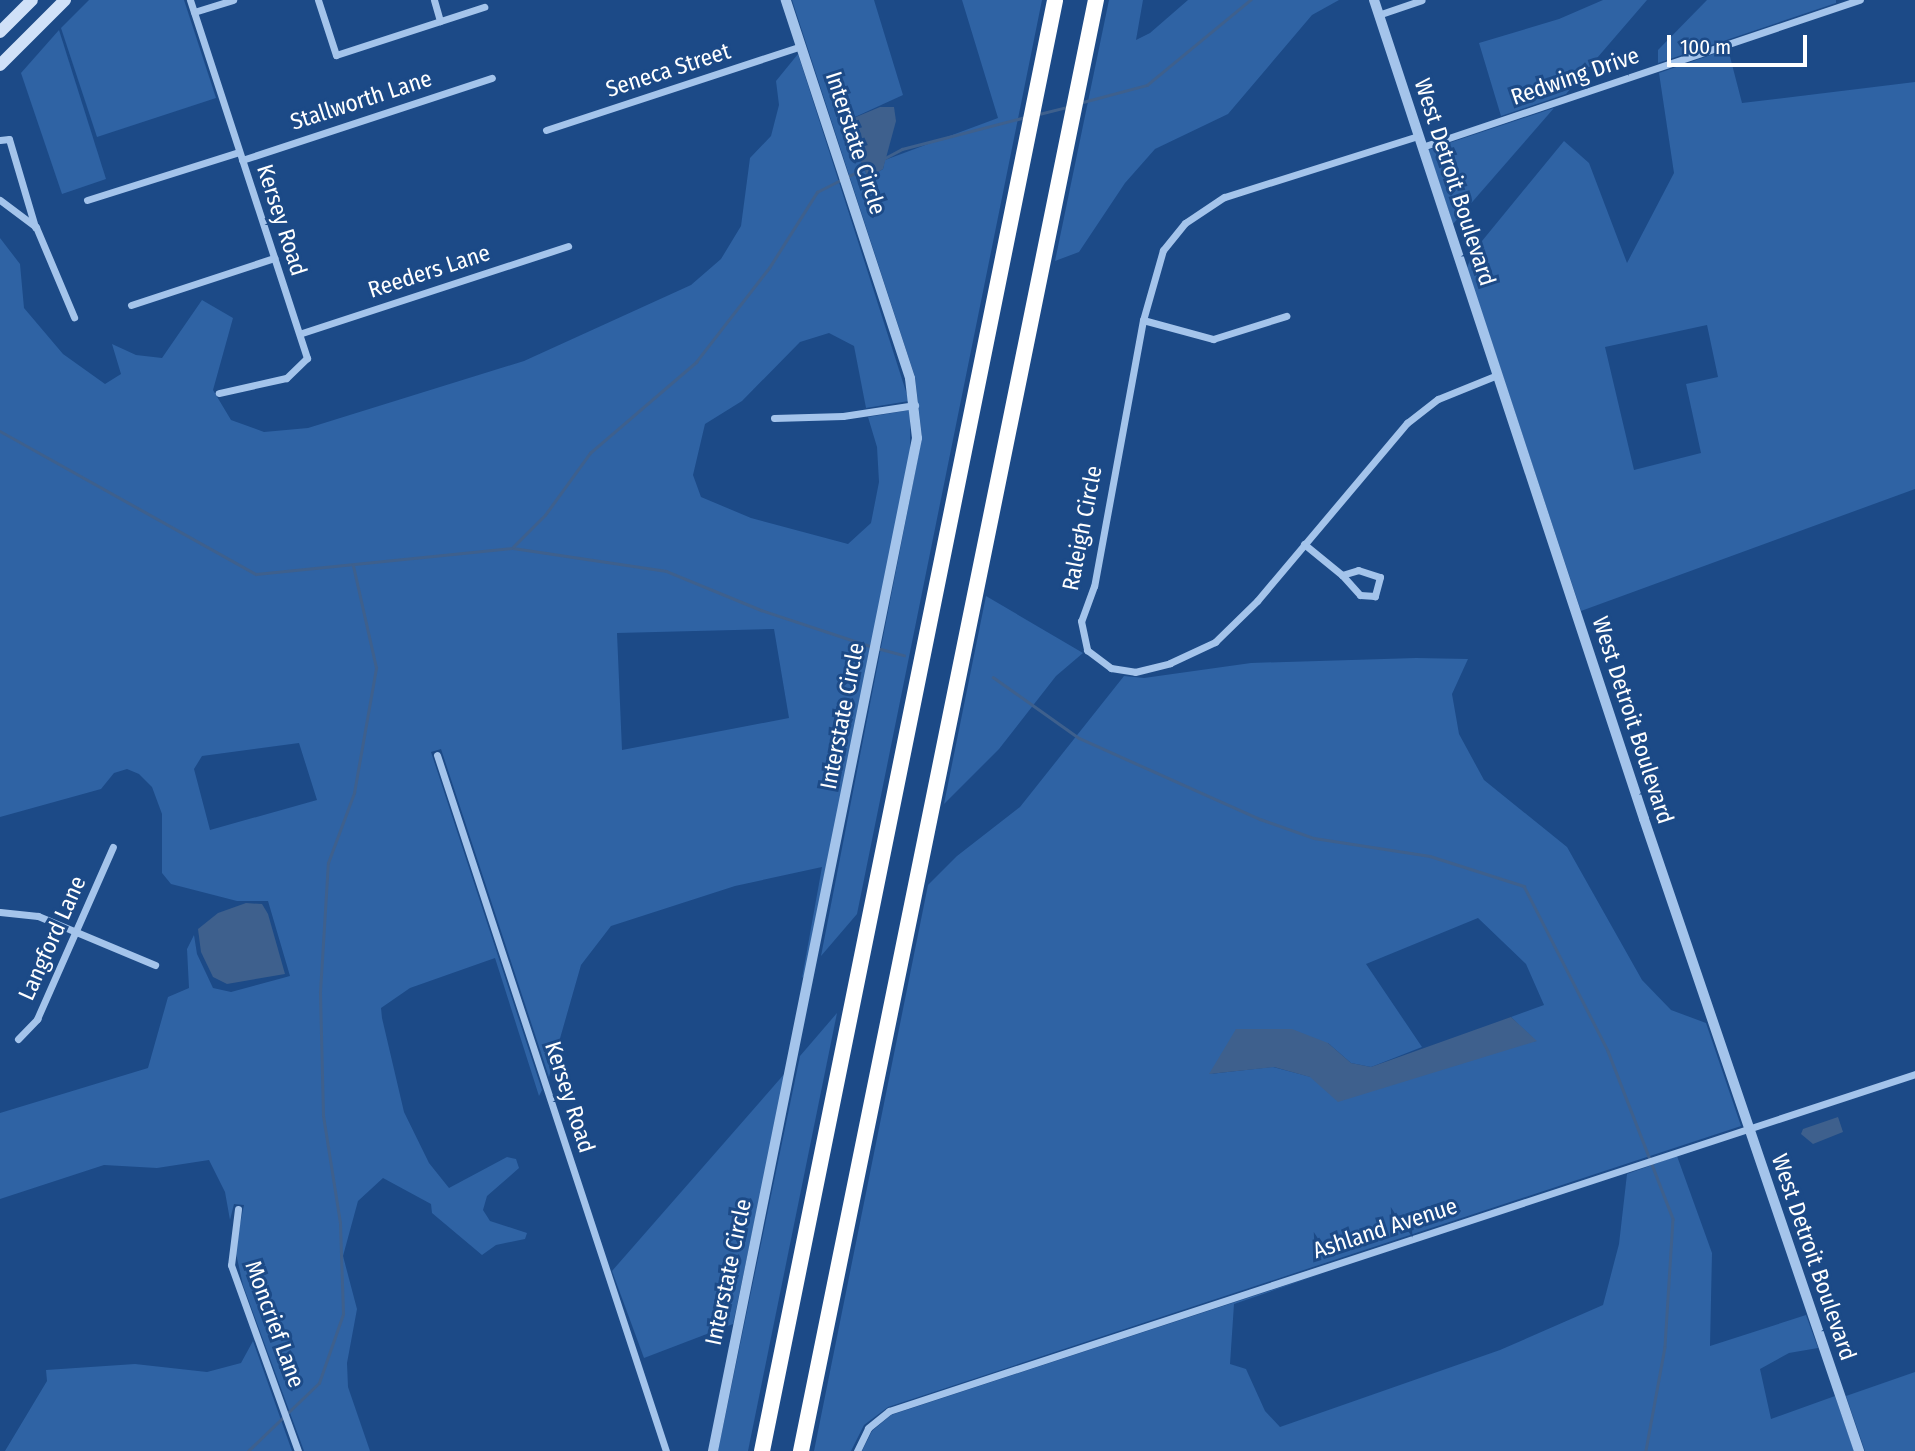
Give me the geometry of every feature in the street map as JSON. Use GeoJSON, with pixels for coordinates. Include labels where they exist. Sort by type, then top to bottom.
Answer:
{"type":"FeatureCollection","features":[{"type":"Feature","properties":{"kind":"highway"},"geometry":{"type":"LineString","coordinates":[[762,1451],[1055,0]]}},
{"type":"Feature","properties":{"kind":"highway"},"geometry":{"type":"LineString","coordinates":[[801,1451],[1096,0]]}},
{"type":"Feature","properties":{"kind":"main road"},"geometry":{"type":"LineString","coordinates":[[0,32],[32,0]]}},
{"type":"Feature","properties":{"kind":"main road"},"geometry":{"type":"LineString","coordinates":[[0,65],[65,0]]}},
{"type":"Feature","properties":{"kind":"street","name":"Kersey Road"},"geometry":{"type":"LineString","coordinates":[[190,0],[274,258],[302,332],[307,358],[286,378],[219,393]]}},
{"type":"Feature","properties":{"kind":"street"},"geometry":{"type":"LineString","coordinates":[[194,12],[209,4],[233,0]]}},
{"type":"Feature","properties":{"kind":"street"},"geometry":{"type":"LineString","coordinates":[[318,0],[336,55],[484,7]]}},
{"type":"Feature","properties":{"kind":"street"},"geometry":{"type":"LineString","coordinates":[[434,0],[440,21]]}},
{"type":"Feature","properties":{"kind":"street","name":"Interstate Circle"},"geometry":{"type":"LineString","coordinates":[[713,1451],[915,454],[915,405],[894,324],[786,0]]}},
{"type":"Feature","properties":{"kind":"street","name":"West Detroit Boulevard"},"geometry":{"type":"LineString","coordinates":[[1374,0],[1748,1129],[1859,1451]]}},
{"type":"Feature","properties":{"kind":"street"},"geometry":{"type":"LineString","coordinates":[[1378,15],[1422,0]]}},
{"type":"Feature","properties":{"kind":"street","name":"Redwing Drive"},"geometry":{"type":"LineString","coordinates":[[1422,147],[1860,0]]}},
{"type":"Feature","properties":{"kind":"street","name":"Seneca Street"},"geometry":{"type":"LineString","coordinates":[[547,130],[802,46]]}},
{"type":"Feature","properties":{"kind":"street","name":"Stallworth Lane"},"geometry":{"type":"LineString","coordinates":[[87,200],[492,78]]}},
{"type":"Feature","properties":{"kind":"street","name":"Raleigh Circle"},"geometry":{"type":"LineString","coordinates":[[1418,136],[1239,191],[1204,209],[1174,234],[1163,250],[1143,320],[1094,586],[1081,621],[1087,650],[1100,663],[1123,671],[1147,670],[1192,654],[1236,625],[1421,411],[1454,390],[1497,375]]}},
{"type":"Feature","properties":{"kind":"street"},"geometry":{"type":"LineString","coordinates":[[0,140],[9,139],[36,227],[74,317]]}},
{"type":"Feature","properties":{"kind":"street"},"geometry":{"type":"LineString","coordinates":[[0,200],[36,227]]}},
{"type":"Feature","properties":{"kind":"street","name":"Reeders Lane"},"geometry":{"type":"LineString","coordinates":[[302,332],[568,246]]}},
{"type":"Feature","properties":{"kind":"street"},"geometry":{"type":"LineString","coordinates":[[131,305],[274,258]]}},
{"type":"Feature","properties":{"kind":"street"},"geometry":{"type":"LineString","coordinates":[[1143,320],[1213,339],[1286,316]]}},
{"type":"Feature","properties":{"kind":"street"},"geometry":{"type":"LineString","coordinates":[[774,418],[817,419],[915,405]]}},
{"type":"Feature","properties":{"kind":"street"},"geometry":{"type":"LineString","coordinates":[[1304,544],[1365,597],[1380,591],[1381,580],[1374,573],[1358,570],[1342,575]]}},
{"type":"Feature","properties":{"kind":"street","name":"Kersey Road"},"geometry":{"type":"LineString","coordinates":[[437,755],[666,1451]]}},
{"type":"Feature","properties":{"kind":"street","name":"Langford Lane"},"geometry":{"type":"LineString","coordinates":[[18,1039],[37,1019],[113,847]]}},
{"type":"Feature","properties":{"kind":"street"},"geometry":{"type":"LineString","coordinates":[[0,912],[38,916],[155,965]]}},
{"type":"Feature","properties":{"kind":"street","name":"Ashland Avenue"},"geometry":{"type":"LineString","coordinates":[[857,1451],[871,1425],[889,1411],[1915,1074]]}},
{"type":"Feature","properties":{"kind":"street","name":"Moncrief Lane"},"geometry":{"type":"LineString","coordinates":[[238,1209],[231,1265],[298,1451]]}},
{"type":"Feature","properties":{"kind":"shaded area"},"geometry":{"type":"Polygon","coordinates":[[[89,0],[184,0],[216,98],[97,137],[61,28],[89,0]]]}},
{"type":"Feature","properties":{"kind":"shaded area"},"geometry":{"type":"Polygon","coordinates":[[[792,0],[874,0],[903,95],[844,122],[868,178],[883,169],[885,160],[998,118],[962,0],[1042,0],[857,914],[821,956],[922,437],[915,377],[792,0]]]}},
{"type":"Feature","properties":{"kind":"shaded area"},"geometry":{"type":"Polygon","coordinates":[[[1109,0],[1143,0],[1136,40],[1150,33],[1188,0],[1339,0],[1312,15],[1228,114],[1155,149],[1125,183],[1079,252],[1055,261],[1109,0]]]}},
{"type":"Feature","properties":{"kind":"shaded area"},"geometry":{"type":"Polygon","coordinates":[[[1603,0],[1647,0],[1566,94],[1501,116],[1479,43],[1559,19],[1603,0]]]}},
{"type":"Feature","properties":{"kind":"shaded area"},"geometry":{"type":"Polygon","coordinates":[[[1707,0],[1836,0],[1836,3],[1658,63],[1658,50],[1707,0]]]}},
{"type":"Feature","properties":{"kind":"shaded area"},"geometry":{"type":"Polygon","coordinates":[[[59,30],[106,179],[62,194],[21,73],[59,30]]]}},
{"type":"Feature","properties":{"kind":"shaded area"},"geometry":{"type":"Polygon","coordinates":[[[1728,49],[1742,103],[1915,82],[1915,489],[1581,611],[1467,268],[1473,252],[1564,141],[1589,163],[1627,263],[1674,173],[1659,73],[1728,49]],[[1707,325],[1605,347],[1634,470],[1701,453],[1686,384],[1718,377],[1707,325]]]}},
{"type":"Feature","properties":{"kind":"shaded area"},"geometry":{"type":"Polygon","coordinates":[[[798,54],[909,401],[866,408],[854,346],[829,333],[800,342],[742,401],[705,424],[693,475],[701,497],[751,518],[848,544],[871,523],[879,482],[877,447],[868,417],[910,410],[910,454],[807,973],[802,978],[822,867],[735,886],[611,926],[581,965],[549,1077],[441,749],[431,752],[542,1090],[539,1096],[495,958],[410,988],[381,1008],[382,1018],[404,1112],[429,1163],[449,1188],[507,1157],[516,1159],[519,1168],[487,1196],[483,1210],[490,1221],[527,1233],[525,1239],[496,1245],[482,1255],[432,1213],[431,1204],[383,1178],[358,1201],[343,1256],[357,1309],[347,1363],[348,1387],[370,1451],[304,1451],[243,1285],[235,1249],[244,1205],[234,1204],[230,1220],[225,1192],[209,1160],[157,1168],[104,1165],[0,1199],[0,1113],[148,1068],[168,997],[189,988],[187,949],[194,935],[197,954],[213,988],[231,992],[290,976],[268,901],[237,901],[171,884],[162,873],[162,814],[152,787],[139,774],[127,769],[114,773],[101,789],[0,817],[0,238],[20,264],[24,308],[63,354],[105,384],[121,374],[112,344],[136,355],[162,358],[202,300],[233,318],[213,390],[231,420],[264,432],[308,428],[524,361],[691,285],[721,259],[741,226],[750,158],[771,136],[779,105],[776,81],[798,54]],[[774,629],[617,633],[622,750],[789,718],[774,629]],[[299,743],[202,756],[194,769],[210,830],[317,800],[299,743]]]}},
{"type":"Feature","properties":{"kind":"shaded area"},"geometry":{"type":"Polygon","coordinates":[[[880,107],[894,107],[896,121],[883,169],[868,178],[844,122],[880,107]]]}},
{"type":"Feature","properties":{"kind":"shaded area"},"geometry":{"type":"Polygon","coordinates":[[[1554,108],[1453,224],[1428,150],[1554,108]]]}},
{"type":"Feature","properties":{"kind":"shaded area"},"geometry":{"type":"Polygon","coordinates":[[[986,596],[1083,653],[1056,676],[999,749],[944,804],[986,596]]]}},
{"type":"Feature","properties":{"kind":"shaded area"},"geometry":{"type":"Polygon","coordinates":[[[1468,659],[1452,694],[1459,734],[1484,780],[1567,847],[1642,980],[1671,1010],[1706,1023],[1741,1126],[888,1407],[864,1425],[851,1451],[814,1451],[928,885],[957,856],[1020,807],[1124,676],[1144,678],[1251,663],[1468,659]],[[1478,918],[1366,964],[1422,1047],[1371,1067],[1351,1063],[1328,1043],[1210,1074],[1273,1067],[1311,1077],[1536,1041],[1511,1017],[1544,1005],[1526,964],[1478,918]]]}},
{"type":"Feature","properties":{"kind":"shaded area"},"geometry":{"type":"Polygon","coordinates":[[[246,903],[262,904],[268,914],[285,974],[227,984],[213,977],[201,952],[198,929],[218,913],[246,903]]]}},
{"type":"Feature","properties":{"kind":"shaded area"},"geometry":{"type":"Polygon","coordinates":[[[837,1013],[748,1451],[718,1451],[800,1056],[837,1013]]]}},
{"type":"Feature","properties":{"kind":"shaded area"},"geometry":{"type":"Polygon","coordinates":[[[1511,1017],[1537,1041],[1338,1102],[1310,1077],[1274,1067],[1209,1074],[1236,1029],[1292,1029],[1328,1043],[1351,1063],[1371,1067],[1511,1017]]]}},
{"type":"Feature","properties":{"kind":"shaded area"},"geometry":{"type":"Polygon","coordinates":[[[786,1072],[733,1324],[644,1358],[612,1271],[786,1072]]]}},
{"type":"Feature","properties":{"kind":"shaded area"},"geometry":{"type":"Polygon","coordinates":[[[1838,1117],[1843,1132],[1813,1144],[1801,1134],[1803,1129],[1838,1117]]]}},
{"type":"Feature","properties":{"kind":"shaded area"},"geometry":{"type":"Polygon","coordinates":[[[1677,1156],[1712,1253],[1710,1346],[1806,1315],[1818,1348],[1789,1353],[1760,1369],[1771,1419],[1835,1396],[1854,1451],[862,1451],[872,1431],[891,1415],[1327,1272],[1234,1304],[1230,1364],[1246,1369],[1265,1411],[1280,1427],[1500,1350],[1603,1305],[1619,1244],[1627,1174],[1677,1156]]]}},
{"type":"Feature","properties":{"kind":"shaded area"},"geometry":{"type":"Polygon","coordinates":[[[253,1341],[292,1451],[5,1451],[47,1381],[46,1370],[135,1364],[207,1372],[241,1363],[253,1341]]]}},
{"type":"Feature","properties":{"kind":"shaded area"},"geometry":{"type":"Polygon","coordinates":[[[1915,1372],[1915,1451],[1865,1451],[1846,1396],[1915,1372]]]}},
{"type":"Feature","properties":{"kind":"waterway"},"geometry":{"type":"LineString","coordinates":[[1083,102],[1147,85],[1250,0]]}},
{"type":"Feature","properties":{"kind":"waterway"},"geometry":{"type":"LineString","coordinates":[[1039,114],[1070,106]]}},
{"type":"Feature","properties":{"kind":"waterway"},"geometry":{"type":"LineString","coordinates":[[885,158],[902,149],[1026,117]]}},
{"type":"Feature","properties":{"kind":"waterway"},"geometry":{"type":"LineString","coordinates":[[847,177],[863,169]]}},
{"type":"Feature","properties":{"kind":"waterway"},"geometry":{"type":"LineString","coordinates":[[513,547],[545,515],[590,453],[696,362],[769,268],[817,192],[841,180]]}},
{"type":"Feature","properties":{"kind":"waterway"},"geometry":{"type":"LineString","coordinates":[[0,431],[256,574],[513,548],[666,571],[761,610],[870,646]]}},
{"type":"Feature","properties":{"kind":"waterway"},"geometry":{"type":"LineString","coordinates":[[248,1451],[319,1383],[343,1314],[340,1223],[323,1116],[320,992],[328,863],[354,793],[376,668],[353,566]]}},
{"type":"Feature","properties":{"kind":"waterway"},"geometry":{"type":"LineString","coordinates":[[877,648],[904,655]]}},
{"type":"Feature","properties":{"kind":"waterway"},"geometry":{"type":"LineString","coordinates":[[993,677],[1079,738],[1260,819],[1314,838],[1430,856],[1524,886],[1608,1051],[1673,1219],[1665,1347],[1646,1451]]}}]}
